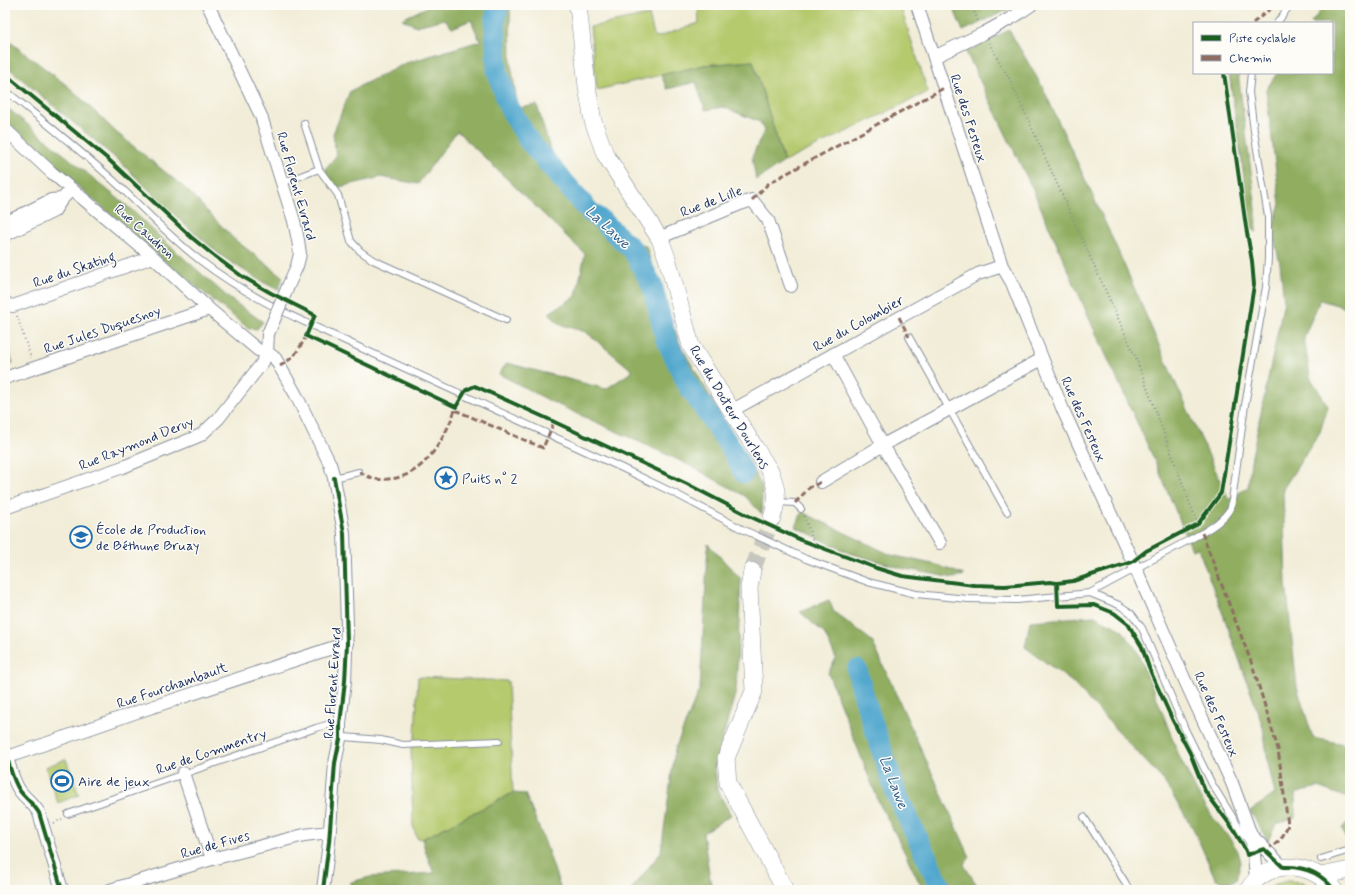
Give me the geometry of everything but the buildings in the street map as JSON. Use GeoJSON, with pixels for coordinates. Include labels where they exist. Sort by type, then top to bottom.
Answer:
{"type":"FeatureCollection","features":[{"type":"Feature","properties":{"kind":"street","name":"Rue Florent Evrard"},"geometry":{"type":"LineString","coordinates":[[208,5],[261,116],[294,221],[298,240],[300,254],[297,266],[268,334],[267,352],[276,358],[330,464],[344,533],[347,643],[345,681],[340,724],[340,739],[335,763],[323,890]]}},
{"type":"Feature","properties":{"kind":"street","name":"Rue du Docteur Dourlens"},"geometry":{"type":"LineString","coordinates":[[578,5],[587,88],[597,134],[605,154],[624,186],[660,239],[667,258],[691,346],[776,485],[777,502],[772,518]]}},
{"type":"Feature","properties":{"kind":"street","name":"Rue des Festeux"},"geometry":{"type":"LineString","coordinates":[[917,5],[1002,266],[1012,283],[1063,410],[1232,783],[1254,853],[1252,885]]}},
{"type":"Feature","properties":{"kind":"street"},"geometry":{"type":"LineString","coordinates":[[934,57],[984,33],[1012,11],[1031,5]]}},
{"type":"Feature","properties":{"kind":"street","name":"Rue Caudron"},"geometry":{"type":"LineString","coordinates":[[5,129],[51,172],[153,257],[209,309],[258,350],[267,352]]}},
{"type":"Feature","properties":{"kind":"street"},"geometry":{"type":"LineString","coordinates":[[5,235],[54,211],[62,199],[72,189]]}},
{"type":"Feature","properties":{"kind":"street"},"geometry":{"type":"LineString","coordinates":[[5,223],[51,200],[62,199]]}},
{"type":"Feature","properties":{"kind":"street","name":"Rue de Lille"},"geometry":{"type":"LineString","coordinates":[[660,239],[666,235],[752,200],[768,220],[791,286]]}},
{"type":"Feature","properties":{"kind":"street","name":"Rue du Skating"},"geometry":{"type":"LineString","coordinates":[[9,304],[153,257]]}},
{"type":"Feature","properties":{"kind":"street","name":"Rue du Colombier"},"geometry":{"type":"LineString","coordinates":[[731,411],[978,274],[1002,266]]}},
{"type":"Feature","properties":{"kind":"street","name":"Rue Jules Duquesnoy"},"geometry":{"type":"LineString","coordinates":[[5,378],[209,309]]}},
{"type":"Feature","properties":{"kind":"street","name":"Rue Raymond Deruy"},"geometry":{"type":"LineString","coordinates":[[5,508],[123,467],[200,435],[223,413],[263,362],[267,352]]}},
{"type":"Feature","properties":{"kind":"street"},"geometry":{"type":"LineString","coordinates":[[832,354],[940,543]]}},
{"type":"Feature","properties":{"kind":"street"},"geometry":{"type":"LineString","coordinates":[[821,482],[883,445],[1042,359]]}},
{"type":"Feature","properties":{"kind":"street"},"geometry":{"type":"LineString","coordinates":[[752,571],[749,588],[754,691],[726,758],[728,783],[785,890]]}},
{"type":"Feature","properties":{"kind":"street","name":"Rue Fourchambault"},"geometry":{"type":"LineString","coordinates":[[6,756],[347,643]]}},
{"type":"Feature","properties":{"kind":"street"},"geometry":{"type":"LineString","coordinates":[[6,756],[16,784],[34,804],[39,813],[62,890]]}},
{"type":"Feature","properties":{"kind":"street"},"geometry":{"type":"LineString","coordinates":[[183,773],[212,859]]}},
{"type":"Feature","properties":{"kind":"street","name":"Rue de Fives"},"geometry":{"type":"LineString","coordinates":[[110,890],[212,859],[304,835],[329,832]]}},
{"type":"Feature","properties":{"kind":"street","name":"Rue des Festeux"},"geometry":{"type":"LineString","coordinates":[[1251,840],[1283,867]]}},
{"type":"Feature","properties":{"kind":"street"},"geometry":{"type":"LineString","coordinates":[[1252,885],[1273,870],[1293,866],[1312,871],[1321,876],[1334,890]]}},
{"type":"Feature","properties":{"kind":"street"},"geometry":{"type":"LineString","coordinates":[[1321,876],[1350,870]]}},
{"type":"Feature","properties":{"kind":"lane"},"geometry":{"type":"LineString","coordinates":[[1278,22],[1290,5]]}},
{"type":"Feature","properties":{"kind":"lane"},"geometry":{"type":"LineString","coordinates":[[5,90],[74,146],[165,231],[201,261],[236,286],[261,301],[622,468],[806,559],[868,582],[916,594],[968,600],[1017,600],[1090,594],[1202,533],[1224,518],[1231,508],[1245,405],[1266,287],[1268,216],[1249,92],[1251,74]]}},
{"type":"Feature","properties":{"kind":"lane"},"geometry":{"type":"LineString","coordinates":[[304,123],[319,169],[338,195],[351,241],[360,251],[373,260],[506,320]]}},
{"type":"Feature","properties":{"kind":"lane"},"geometry":{"type":"LineString","coordinates":[[282,183],[319,169]]}},
{"type":"Feature","properties":{"kind":"lane"},"geometry":{"type":"LineString","coordinates":[[909,337],[1007,512]]}},
{"type":"Feature","properties":{"kind":"lane"},"geometry":{"type":"LineString","coordinates":[[334,478],[359,472]]}},
{"type":"Feature","properties":{"kind":"lane"},"geometry":{"type":"LineString","coordinates":[[777,502],[795,503],[801,509]]}},
{"type":"Feature","properties":{"kind":"lane"},"geometry":{"type":"LineString","coordinates":[[1090,594],[1119,605],[1131,613],[1142,628],[1185,729],[1212,784],[1240,829],[1251,840]]}},
{"type":"Feature","properties":{"kind":"lane","name":"Rue de Commentry"},"geometry":{"type":"LineString","coordinates":[[68,814],[316,728],[330,724],[340,724]]}},
{"type":"Feature","properties":{"kind":"lane"},"geometry":{"type":"LineString","coordinates":[[340,739],[380,740],[403,745],[498,741]]}},
{"type":"Feature","properties":{"kind":"lane"},"geometry":{"type":"LineString","coordinates":[[1084,817],[1129,890]]}},
{"type":"Feature","properties":{"kind":"lane"},"geometry":{"type":"LineString","coordinates":[[1240,829],[1251,840]]}},
{"type":"Feature","properties":{"kind":"lane"},"geometry":{"type":"LineString","coordinates":[[1321,859],[1350,850]]}},
{"type":"Feature","properties":{"kind":"path"},"geometry":{"type":"LineString","coordinates":[[971,5],[1010,82],[1136,358],[1202,533]]}},
{"type":"Feature","properties":{"kind":"path"},"geometry":{"type":"LineString","coordinates":[[9,304],[35,368]]}},
{"type":"Feature","properties":{"kind":"path"},"geometry":{"type":"LineString","coordinates":[[801,509],[813,541],[821,548]]}},
{"type":"Feature","properties":{"kind":"path"},"geometry":{"type":"LineString","coordinates":[[44,828],[61,820],[68,814]]}},
{"type":"Feature","properties":{"kind":"green space"},"geometry":{"type":"Polygon","coordinates":[[[431,5],[510,5],[511,64],[518,108],[537,105],[553,159],[590,225],[646,246],[662,299],[681,346],[762,486],[762,514],[745,496],[683,462],[552,402],[499,374],[507,363],[606,389],[633,371],[586,332],[559,324],[549,313],[576,296],[585,254],[457,131],[418,184],[381,177],[331,189],[325,169],[336,156],[333,134],[350,91],[406,63],[480,41],[471,20],[452,28],[445,19],[416,26],[402,19],[431,5]]]}},
{"type":"Feature","properties":{"kind":"green space"},"geometry":{"type":"Polygon","coordinates":[[[698,5],[900,5],[928,92],[784,162],[753,61],[704,65],[597,90],[590,27],[649,15],[655,38],[699,23],[698,5]]]}},
{"type":"Feature","properties":{"kind":"green space"},"geometry":{"type":"Polygon","coordinates":[[[952,5],[1009,5],[1011,8],[963,31],[952,5]]]}},
{"type":"Feature","properties":{"kind":"green space"},"geometry":{"type":"Polygon","coordinates":[[[1325,5],[1350,5],[1350,309],[1320,300],[1304,337],[1310,377],[1328,406],[1320,432],[1283,489],[1286,583],[1297,687],[1313,738],[1350,745],[1350,799],[1318,787],[1295,794],[1296,818],[1276,824],[1268,841],[1250,811],[1275,794],[1268,763],[1263,727],[1198,548],[1192,550],[1154,459],[1093,327],[1033,190],[966,52],[1009,30],[1042,86],[1115,244],[1172,375],[1229,500],[1248,487],[1251,461],[1284,301],[1280,263],[1272,230],[1280,204],[1266,90],[1276,74],[1333,74],[1333,22],[1312,22],[1325,5]]]}},
{"type":"Feature","properties":{"kind":"green space"},"geometry":{"type":"Polygon","coordinates":[[[5,38],[69,87],[117,133],[185,188],[234,239],[283,277],[278,290],[259,280],[220,255],[182,222],[119,161],[5,65],[5,38]]]}},
{"type":"Feature","properties":{"kind":"green space"},"geometry":{"type":"Polygon","coordinates":[[[753,61],[784,162],[756,180],[752,157],[764,131],[760,122],[723,107],[705,110],[696,82],[667,89],[661,75],[704,65],[753,61]]]}},
{"type":"Feature","properties":{"kind":"green space"},"geometry":{"type":"Polygon","coordinates":[[[1229,74],[1238,74],[1256,209],[1256,233],[1251,227],[1229,74]]]}},
{"type":"Feature","properties":{"kind":"green space"},"geometry":{"type":"Polygon","coordinates":[[[5,106],[132,210],[230,299],[263,322],[257,329],[248,328],[158,256],[73,182],[5,121],[5,106]]]}},
{"type":"Feature","properties":{"kind":"green space"},"geometry":{"type":"Polygon","coordinates":[[[5,338],[13,363],[5,365],[5,338]]]}},
{"type":"Feature","properties":{"kind":"green space"},"geometry":{"type":"Polygon","coordinates":[[[802,512],[891,555],[937,565],[964,575],[954,578],[901,568],[849,553],[796,527],[802,512]]]}},
{"type":"Feature","properties":{"kind":"green space"},"geometry":{"type":"Polygon","coordinates":[[[708,544],[741,579],[736,691],[715,765],[717,790],[731,815],[703,833],[711,885],[667,890],[631,890],[661,852],[675,749],[700,688],[708,544]]]}},
{"type":"Feature","properties":{"kind":"green space"},"geometry":{"type":"Polygon","coordinates":[[[829,600],[834,612],[872,641],[970,857],[964,865],[980,890],[923,890],[880,805],[828,673],[836,658],[824,633],[800,612],[829,600]]]}},
{"type":"Feature","properties":{"kind":"green space"},"geometry":{"type":"Polygon","coordinates":[[[1094,616],[1121,629],[1134,646],[1147,673],[1180,758],[1199,796],[1238,851],[1241,862],[1236,880],[1224,883],[1215,878],[1194,830],[1163,780],[1072,682],[1025,647],[1030,621],[1094,616]]]}},
{"type":"Feature","properties":{"kind":"green space"},"geometry":{"type":"Polygon","coordinates":[[[418,677],[508,681],[513,793],[422,839],[417,838],[413,826],[411,745],[415,736],[418,677]]]}},
{"type":"Feature","properties":{"kind":"green space","name":"Aire de jeux"},"geometry":{"type":"Polygon","coordinates":[[[66,759],[79,795],[58,803],[45,767],[66,759]]]}},
{"type":"Feature","properties":{"kind":"green space"},"geometry":{"type":"Polygon","coordinates":[[[513,793],[525,794],[545,842],[561,890],[444,890],[442,887],[414,890],[349,890],[351,882],[370,877],[434,873],[422,839],[513,793]]]}},
{"type":"Feature","properties":{"kind":"green space"},"geometry":{"type":"Polygon","coordinates":[[[1350,822],[1350,845],[1349,845],[1342,828],[1350,822]]]}},
{"type":"Feature","properties":{"kind":"green space"},"geometry":{"type":"Polygon","coordinates":[[[1287,881],[1302,882],[1317,890],[1267,890],[1273,885],[1287,881]]]}},
{"type":"Feature","properties":{"kind":"waterway","name":"La Lawe"},"geometry":{"type":"LineString","coordinates":[[498,5],[495,21],[497,71],[509,107],[529,141],[590,212],[602,221],[633,250],[652,285],[666,339],[688,385],[731,448],[744,473]]}},
{"type":"Feature","properties":{"kind":"waterway","name":"La Lawe"},"geometry":{"type":"LineString","coordinates":[[857,670],[865,700],[896,793],[942,890]]}},
{"type":"Feature","properties":{"kind":"tunnel"},"geometry":{"type":"LineString","coordinates":[[752,571],[772,518]]}},
{"type":"Feature","properties":{"kind":"marked path"},"geometry":{"type":"LineString","coordinates":[[1254,22],[1275,5]]}},
{"type":"Feature","properties":{"kind":"marked path"},"geometry":{"type":"LineString","coordinates":[[752,200],[769,183],[944,88]]}},
{"type":"Feature","properties":{"kind":"marked path"},"geometry":{"type":"LineString","coordinates":[[899,317],[909,337]]}},
{"type":"Feature","properties":{"kind":"marked path"},"geometry":{"type":"LineString","coordinates":[[280,366],[296,353],[306,336]]}},
{"type":"Feature","properties":{"kind":"marked path"},"geometry":{"type":"LineString","coordinates":[[359,472],[378,479],[401,477],[412,472],[423,464],[440,443],[452,419],[456,407]]}},
{"type":"Feature","properties":{"kind":"marked path"},"geometry":{"type":"LineString","coordinates":[[455,410],[543,448],[554,422]]}},
{"type":"Feature","properties":{"kind":"marked path"},"geometry":{"type":"LineString","coordinates":[[795,503],[809,488],[821,482]]}},
{"type":"Feature","properties":{"kind":"marked path"},"geometry":{"type":"LineString","coordinates":[[1202,533],[1253,667],[1278,749],[1288,825],[1279,841],[1270,847]]}},
{"type":"Feature","properties":{"kind":"cycle path"},"geometry":{"type":"LineString","coordinates":[[5,74],[109,160],[191,237],[213,255],[243,277],[315,315],[306,336],[456,407],[466,390],[475,386],[687,484],[751,517],[801,540],[876,568],[902,576],[974,585],[1005,586],[1050,582],[1057,583],[1058,606],[1094,605],[1114,613],[1128,624],[1142,647],[1149,668],[1172,719],[1190,753],[1205,791],[1234,830],[1247,855],[1264,849],[1283,867],[1312,871],[1324,879],[1334,890]]}},
{"type":"Feature","properties":{"kind":"cycle path"},"geometry":{"type":"LineString","coordinates":[[1057,583],[1073,581],[1132,562],[1146,551],[1198,524],[1221,493],[1254,285],[1252,261],[1224,74]]}},
{"type":"Feature","properties":{"kind":"cycle path"},"geometry":{"type":"LineString","coordinates":[[323,890],[329,842],[335,763],[340,739],[347,643],[344,533],[334,478]]}},
{"type":"Feature","properties":{"kind":"cycle path"},"geometry":{"type":"LineString","coordinates":[[5,752],[17,787],[39,813],[62,890]]}},
{"type":"Feature","properties":{"kind":"place","name":"Puits n° 2"},"geometry":{"type":"Point","coordinates":[446,478]}},
{"type":"Feature","properties":{"kind":"place","name":"École de Production de Béthune Bruay"},"geometry":{"type":"Point","coordinates":[81,537]}},
{"type":"Feature","properties":{"kind":"place","name":"Aire de jeux"},"geometry":{"type":"Point","coordinates":[62,781]}}]}
